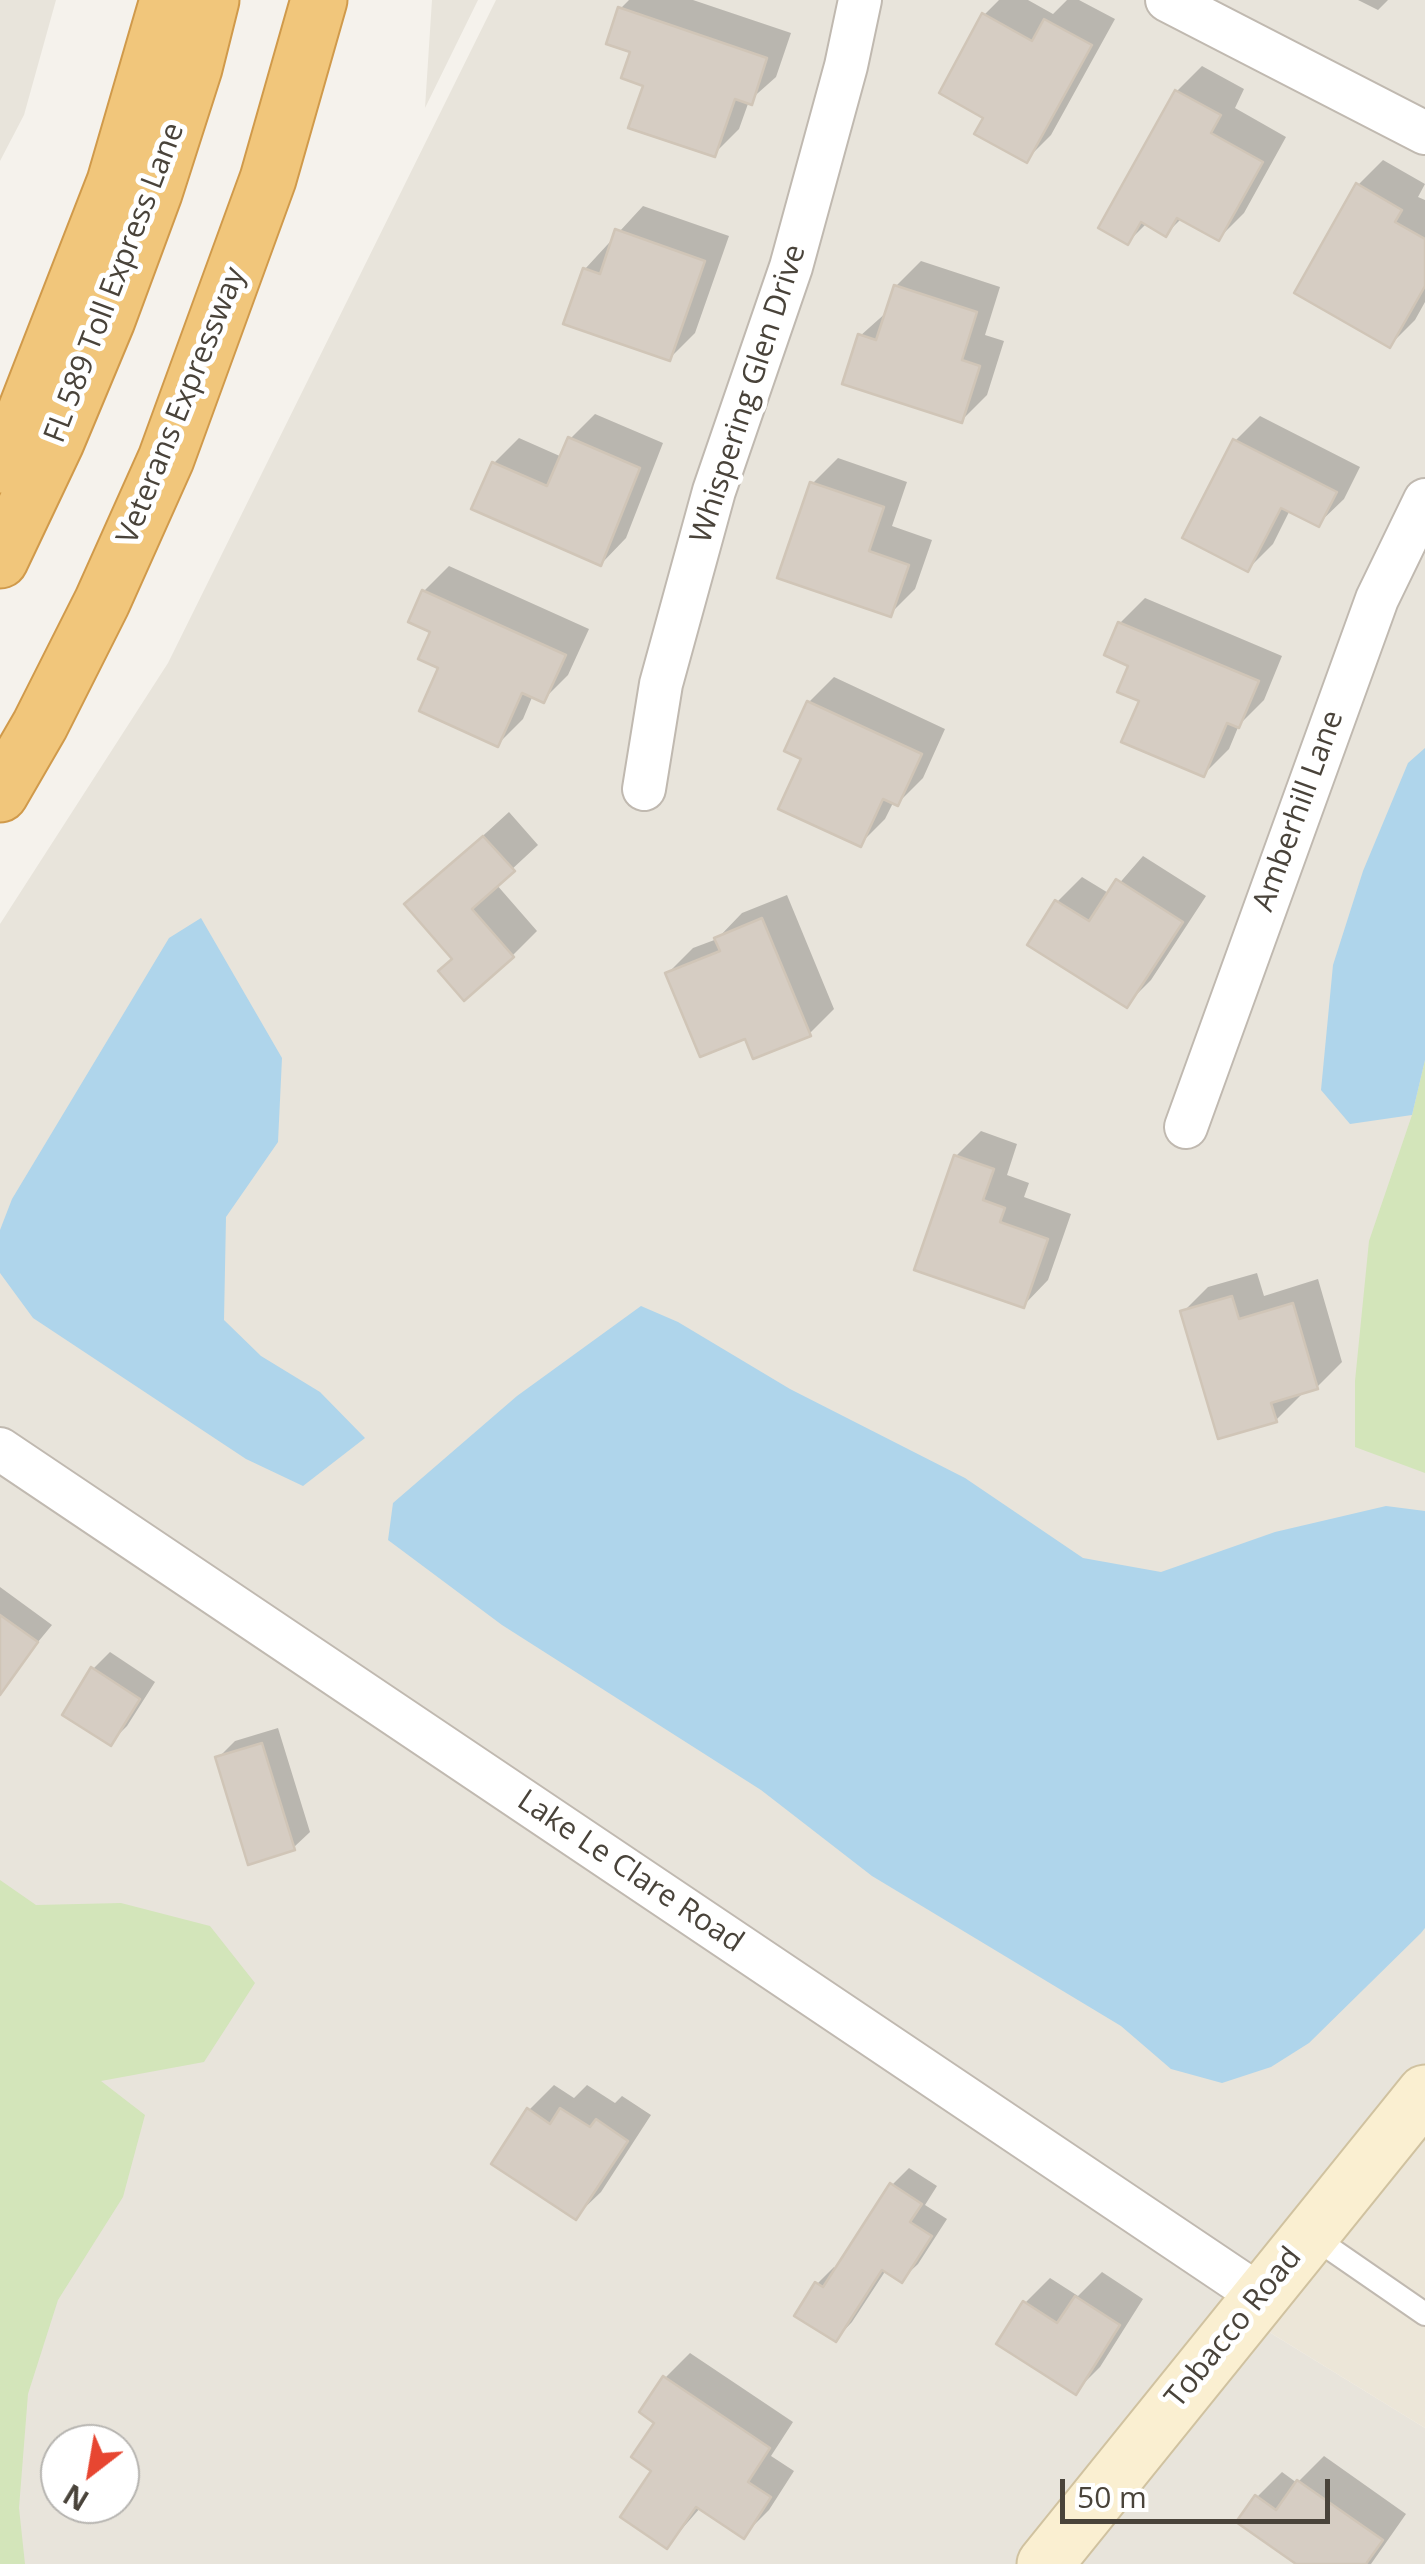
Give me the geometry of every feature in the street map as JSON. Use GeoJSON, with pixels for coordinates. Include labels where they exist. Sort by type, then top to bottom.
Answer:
{"type":"FeatureCollection","features":[{"type":"Feature","properties":{"kind":"highway"},"geometry":{"type":"LineString","coordinates":[[0,465],[25,414],[115,182],[168,0]]}},
{"type":"Feature","properties":{"kind":"highway","name":"FL 589 Toll Express Lane"},"geometry":{"type":"LineString","coordinates":[[0,560],[56,442],[107,320],[154,193],[211,0]]}},
{"type":"Feature","properties":{"kind":"highway","name":"Veterans Expressway"},"geometry":{"type":"LineString","coordinates":[[0,794],[40,726],[102,602],[166,459],[268,179],[319,0]]}},
{"type":"Feature","properties":{"kind":"street","name":"Whispering Glen Drive"},"geometry":{"type":"LineString","coordinates":[[644,789],[661,684],[676,626],[714,491],[792,268],[860,0]]}},
{"type":"Feature","properties":{"kind":"street"},"geometry":{"type":"LineString","coordinates":[[1168,0],[1425,132]]}},
{"type":"Feature","properties":{"kind":"street","name":"Amberhill Lane"},"geometry":{"type":"LineString","coordinates":[[1186,1128],[1377,599],[1425,500]]}},
{"type":"Feature","properties":{"kind":"street","name":"Lake Le Clare Road"},"geometry":{"type":"LineString","coordinates":[[0,1449],[1259,2295]]}},
{"type":"Feature","properties":{"kind":"street","name":"Tobacco Road"},"geometry":{"type":"LineString","coordinates":[[1045,2564],[1425,2093]]}},
{"type":"Feature","properties":{"kind":"lane"},"geometry":{"type":"LineString","coordinates":[[1310,2234],[1425,2314]]}},
{"type":"Feature","properties":{"kind":"shaded area"},"geometry":{"type":"Polygon","coordinates":[[[0,0],[56,0],[24,115],[0,161],[0,0]]]}},
{"type":"Feature","properties":{"kind":"shaded area"},"geometry":{"type":"Polygon","coordinates":[[[432,0],[478,0],[425,108],[432,0]]]}},
{"type":"Feature","properties":{"kind":"shaded area"},"geometry":{"type":"Polygon","coordinates":[[[496,0],[1425,0],[1425,2070],[1222,2303],[1425,2428],[1425,2564],[0,2564],[0,924],[168,663],[496,0]]]}},
{"type":"Feature","properties":{"kind":"shaded area"},"geometry":{"type":"Polygon","coordinates":[[[1425,2070],[1425,2428],[1222,2303],[1425,2070]]]}},
{"type":"Feature","properties":{"kind":"green space"},"geometry":{"type":"Polygon","coordinates":[[[1425,1060],[1425,1473],[1355,1447],[1355,1381],[1369,1241],[1412,1115],[1425,1060]]]}},
{"type":"Feature","properties":{"kind":"green space"},"geometry":{"type":"Polygon","coordinates":[[[0,1880],[36,1905],[121,1903],[210,1926],[255,1983],[204,2062],[101,2081],[145,2115],[123,2197],[58,2300],[28,2394],[19,2508],[25,2564],[0,2564],[0,1880]]]}},
{"type":"Feature","properties":{"kind":"water"},"geometry":{"type":"Polygon","coordinates":[[[1425,748],[1425,1060],[1412,1115],[1350,1124],[1321,1090],[1333,965],[1363,871],[1408,763],[1425,748]]]}},
{"type":"Feature","properties":{"kind":"water"},"geometry":{"type":"Polygon","coordinates":[[[201,918],[282,1058],[278,1142],[226,1217],[224,1320],[261,1356],[320,1392],[365,1438],[303,1486],[246,1459],[33,1318],[0,1273],[0,1230],[12,1199],[169,938],[201,918]]]}},
{"type":"Feature","properties":{"kind":"water"},"geometry":{"type":"Polygon","coordinates":[[[641,1306],[678,1322],[790,1389],[965,1478],[1083,1558],[1161,1572],[1275,1532],[1386,1506],[1425,1511],[1425,1928],[1309,2043],[1271,2067],[1222,2083],[1171,2069],[1121,2026],[872,1876],[761,1790],[502,1625],[388,1540],[393,1503],[517,1396],[641,1306]]]}},
{"type":"Feature","properties":{"kind":"building"},"geometry":{"type":"Polygon","coordinates":[[[618,7],[767,58],[752,105],[735,99],[715,157],[628,128],[643,86],[621,78],[630,52],[606,44],[618,7]]]}},
{"type":"Feature","properties":{"kind":"building"},"geometry":{"type":"Polygon","coordinates":[[[982,13],[1032,41],[1044,19],[1092,45],[1027,163],[974,134],[983,118],[939,93],[982,13]]]}},
{"type":"Feature","properties":{"kind":"building"},"geometry":{"type":"Polygon","coordinates":[[[1175,90],[1221,115],[1211,133],[1263,162],[1219,241],[1177,218],[1166,237],[1141,222],[1128,245],[1098,228],[1175,90]]]}},
{"type":"Feature","properties":{"kind":"building"},"geometry":{"type":"Polygon","coordinates":[[[1356,183],[1402,210],[1395,222],[1425,239],[1425,286],[1390,348],[1294,293],[1356,183]]]}},
{"type":"Feature","properties":{"kind":"building"},"geometry":{"type":"Polygon","coordinates":[[[615,229],[705,261],[670,361],[563,324],[583,268],[600,274],[615,229]]]}},
{"type":"Feature","properties":{"kind":"building"},"geometry":{"type":"Polygon","coordinates":[[[894,285],[977,312],[962,360],[980,366],[962,423],[842,384],[858,334],[876,340],[894,285]]]}},
{"type":"Feature","properties":{"kind":"building"},"geometry":{"type":"Polygon","coordinates":[[[568,437],[640,468],[601,566],[471,509],[492,462],[547,486],[568,437]]]}},
{"type":"Feature","properties":{"kind":"building"},"geometry":{"type":"Polygon","coordinates":[[[1233,439],[1337,492],[1319,527],[1281,508],[1248,572],[1182,538],[1233,439]]]}},
{"type":"Feature","properties":{"kind":"building"},"geometry":{"type":"Polygon","coordinates":[[[810,482],[884,507],[869,551],[909,565],[891,617],[777,578],[810,482]]]}},
{"type":"Feature","properties":{"kind":"building"},"geometry":{"type":"Polygon","coordinates":[[[422,590],[566,655],[544,703],[522,693],[498,747],[419,711],[438,668],[418,659],[430,632],[408,622],[422,590]]]}},
{"type":"Feature","properties":{"kind":"building"},"geometry":{"type":"Polygon","coordinates":[[[1118,622],[1259,681],[1239,728],[1227,723],[1204,777],[1121,742],[1139,701],[1117,692],[1128,666],[1104,655],[1118,622]]]}},
{"type":"Feature","properties":{"kind":"building"},"geometry":{"type":"Polygon","coordinates":[[[807,701],[922,754],[898,806],[883,799],[861,847],[778,809],[801,759],[784,751],[807,701]]]}},
{"type":"Feature","properties":{"kind":"building"},"geometry":{"type":"Polygon","coordinates":[[[483,836],[515,871],[472,909],[514,957],[464,1001],[438,971],[452,959],[404,904],[483,836]]]}},
{"type":"Feature","properties":{"kind":"building"},"geometry":{"type":"Polygon","coordinates":[[[1116,879],[1183,922],[1127,1008],[1027,945],[1055,900],[1089,921],[1116,879]]]}},
{"type":"Feature","properties":{"kind":"building"},"geometry":{"type":"Polygon","coordinates":[[[762,918],[811,1036],[753,1059],[745,1039],[700,1057],[665,973],[720,951],[714,938],[762,918]]]}},
{"type":"Feature","properties":{"kind":"building"},"geometry":{"type":"Polygon","coordinates":[[[954,1155],[994,1169],[983,1200],[1005,1208],[1000,1222],[1048,1239],[1024,1308],[914,1270],[954,1155]]]}},
{"type":"Feature","properties":{"kind":"building"},"geometry":{"type":"Polygon","coordinates":[[[1232,1296],[1239,1319],[1293,1303],[1318,1389],[1271,1403],[1277,1422],[1218,1439],[1180,1311],[1232,1296]]]}},
{"type":"Feature","properties":{"kind":"building"},"geometry":{"type":"Polygon","coordinates":[[[0,1615],[38,1642],[0,1695],[0,1615]]]}},
{"type":"Feature","properties":{"kind":"building"},"geometry":{"type":"Polygon","coordinates":[[[91,1667],[140,1699],[111,1746],[62,1715],[91,1667]]]}},
{"type":"Feature","properties":{"kind":"building"},"geometry":{"type":"Polygon","coordinates":[[[262,1743],[295,1850],[248,1865],[215,1757],[262,1743]]]}},
{"type":"Feature","properties":{"kind":"building"},"geometry":{"type":"Polygon","coordinates":[[[527,2108],[550,2124],[560,2108],[590,2127],[596,2119],[628,2141],[576,2220],[491,2164],[527,2108]]]}},
{"type":"Feature","properties":{"kind":"building"},"geometry":{"type":"Polygon","coordinates":[[[890,2183],[922,2204],[910,2222],[932,2236],[902,2283],[882,2270],[836,2342],[794,2316],[815,2282],[823,2287],[890,2183]]]}},
{"type":"Feature","properties":{"kind":"building"},"geometry":{"type":"Polygon","coordinates":[[[1075,2296],[1120,2325],[1076,2395],[996,2344],[1023,2301],[1057,2323],[1075,2296]]]}},
{"type":"Feature","properties":{"kind":"building"},"geometry":{"type":"Polygon","coordinates":[[[663,2376],[770,2448],[748,2482],[771,2497],[744,2539],[696,2507],[667,2549],[620,2517],[651,2471],[631,2457],[654,2423],[639,2412],[663,2376]]]}},
{"type":"Feature","properties":{"kind":"building"},"geometry":{"type":"Polygon","coordinates":[[[1297,2480],[1383,2540],[1366,2564],[1296,2564],[1236,2522],[1255,2495],[1276,2510],[1297,2480]]]}}]}
